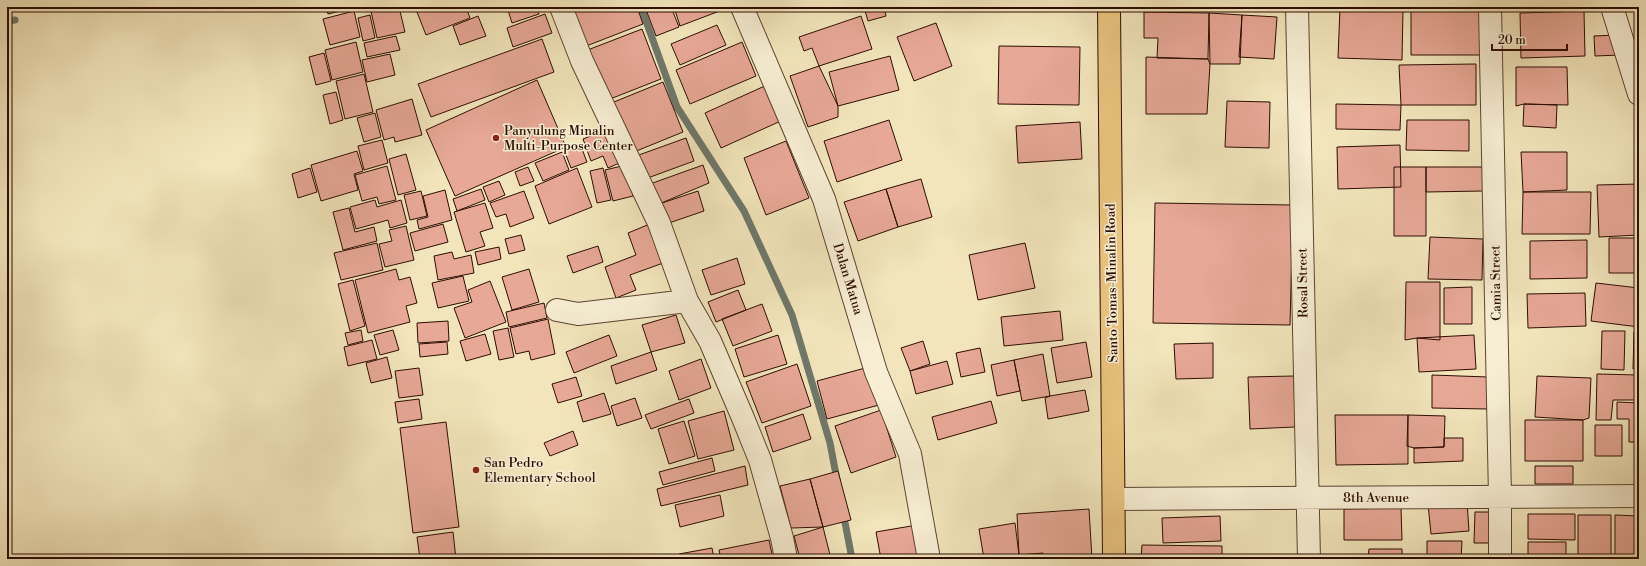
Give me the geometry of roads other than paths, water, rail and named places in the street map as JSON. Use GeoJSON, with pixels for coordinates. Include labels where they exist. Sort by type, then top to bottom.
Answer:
{"type":"FeatureCollection","features":[{"type":"Feature","properties":{"kind":"main road","name":"Santo Tomas-Minalin Road"},"geometry":{"type":"LineString","coordinates":[[1109,7],[1114,559]]}},
{"type":"Feature","properties":{"kind":"street"},"geometry":{"type":"LineString","coordinates":[[561,7],[582,61],[659,222],[687,301],[710,341],[760,460],[782,538],[786,559]]}},
{"type":"Feature","properties":{"kind":"street","name":"Dalan Matua"},"geometry":{"type":"LineString","coordinates":[[742,7],[824,199],[876,372],[910,454],[929,559]]}},
{"type":"Feature","properties":{"kind":"street","name":"Rosal Street"},"geometry":{"type":"LineString","coordinates":[[1297,7],[1309,559]]}},
{"type":"Feature","properties":{"kind":"street","name":"Camia Street"},"geometry":{"type":"LineString","coordinates":[[1490,7],[1500,559]]}},
{"type":"Feature","properties":{"kind":"street"},"geometry":{"type":"LineString","coordinates":[[1612,7],[1639,94]]}},
{"type":"Feature","properties":{"kind":"street"},"geometry":{"type":"LineString","coordinates":[[557,310],[578,314],[687,301]]}},
{"type":"Feature","properties":{"kind":"street","name":"8th Avenue"},"geometry":{"type":"LineString","coordinates":[[1114,499],[1639,496]]}},
{"type":"Feature","properties":{"kind":"waterway"},"geometry":{"type":"LineString","coordinates":[[641,7],[677,107],[744,211],[792,315],[830,443],[837,480]]}},
{"type":"Feature","properties":{"kind":"waterway"},"geometry":{"type":"LineString","coordinates":[[7,21],[15,20]]}},
{"type":"Feature","properties":{"kind":"waterway"},"geometry":{"type":"LineString","coordinates":[[843,512],[852,559]]}},
{"type":"Feature","properties":{"kind":"place","name":"Panyulung Minalin Multi-Purpose Center"},"geometry":{"type":"Point","coordinates":[496,138]}},
{"type":"Feature","properties":{"kind":"place","name":"San Pedro Elementary School"},"geometry":{"type":"Point","coordinates":[476,470]}}]}
